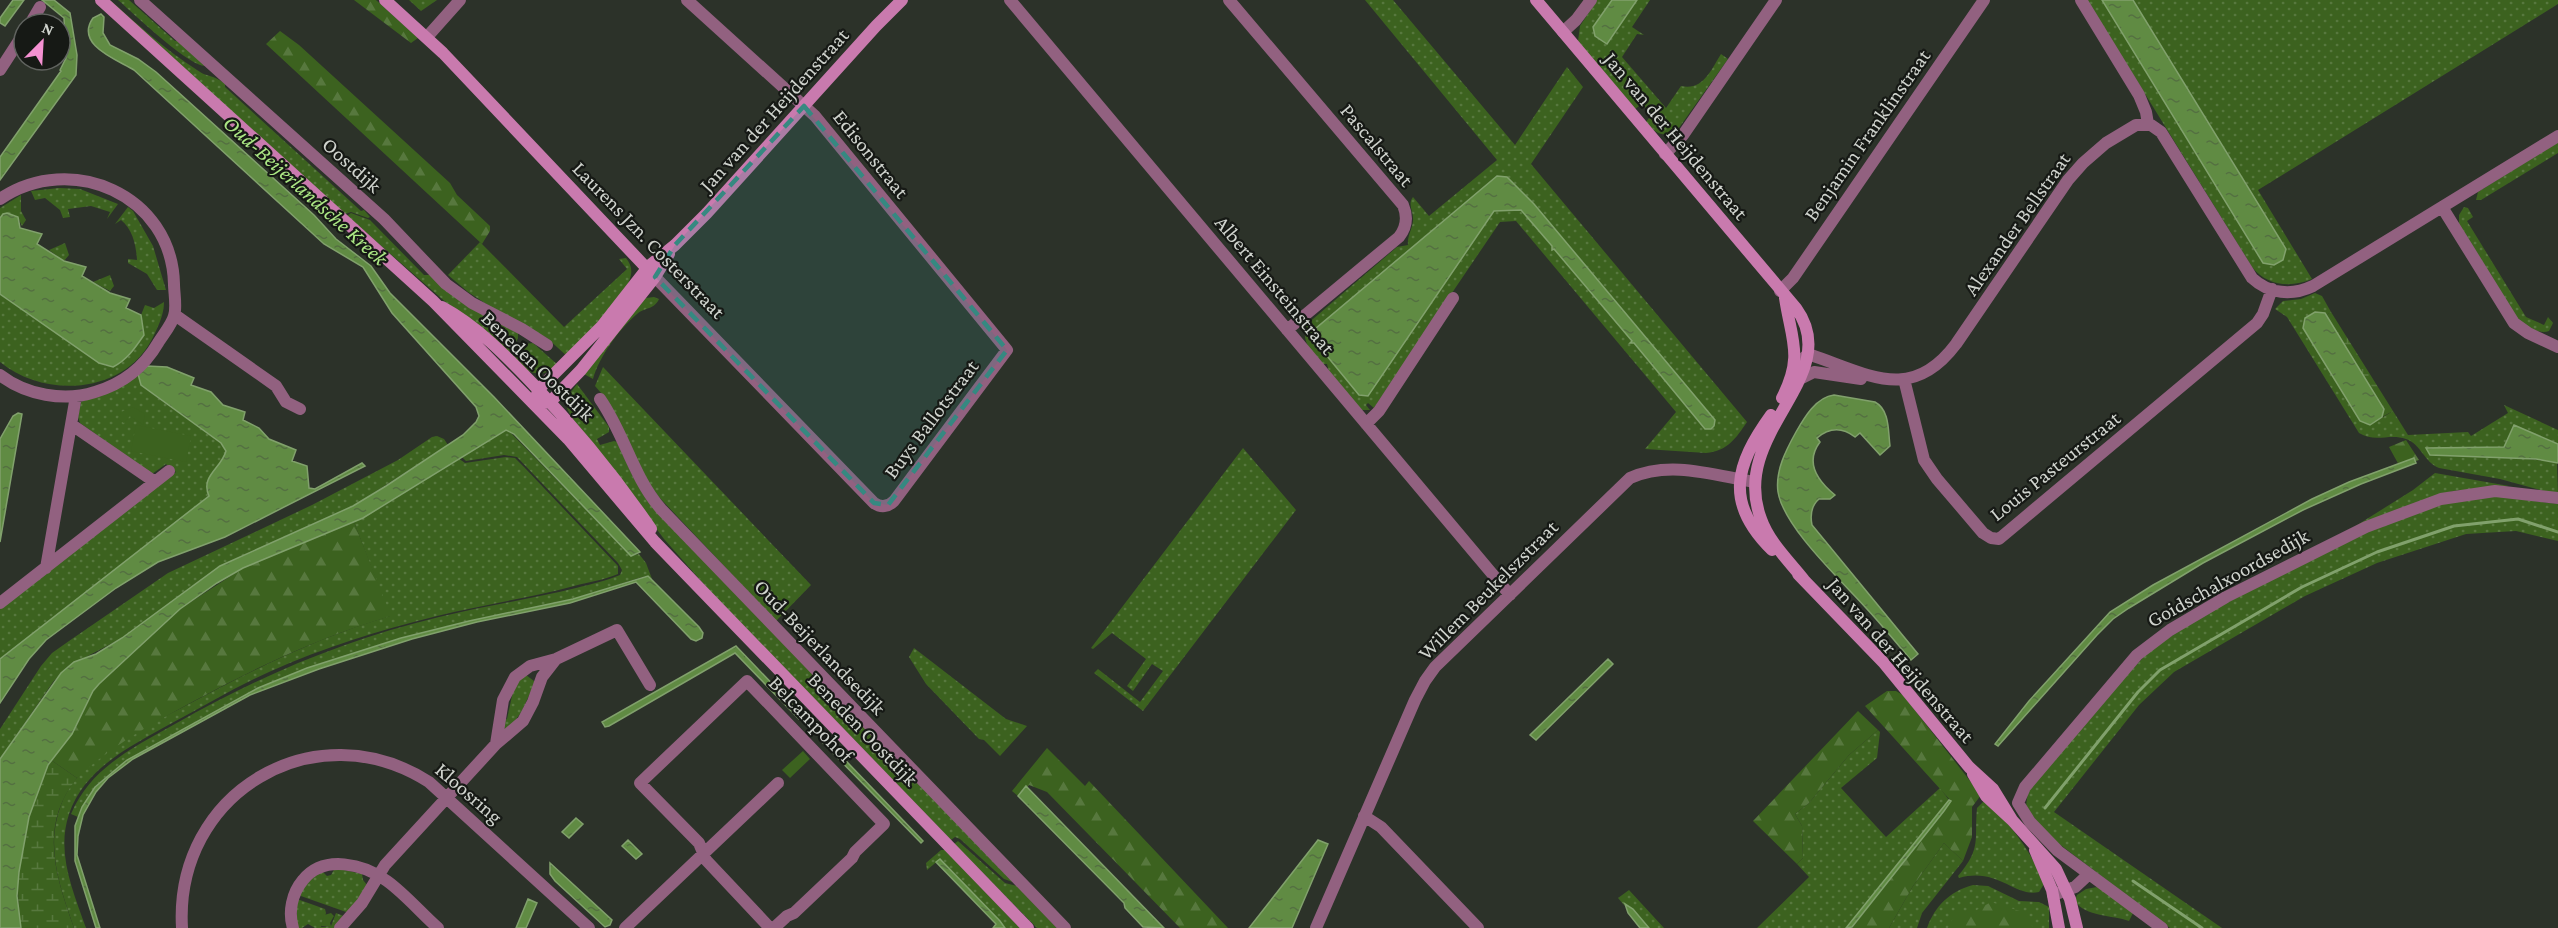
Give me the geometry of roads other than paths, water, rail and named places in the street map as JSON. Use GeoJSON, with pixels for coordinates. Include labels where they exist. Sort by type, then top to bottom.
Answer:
{"type":"FeatureCollection","features":[{"type":"Feature","properties":{"kind":"street","name":"Beneden Oostdijk"},"geometry":{"type":"LineString","coordinates":[[100,0],[433,301],[584,456],[639,525],[1028,928]]}},
{"type":"Feature","properties":{"kind":"street","name":"Oostdijk"},"geometry":{"type":"LineString","coordinates":[[140,0],[384,219],[446,284],[472,303],[547,345]]}},
{"type":"Feature","properties":{"kind":"street","name":"Laurens Jzn. Costerstraat"},"geometry":{"type":"LineString","coordinates":[[385,0],[427,37],[874,503],[883,506]]}},
{"type":"Feature","properties":{"kind":"street"},"geometry":{"type":"LineString","coordinates":[[427,37],[460,0]]}},
{"type":"Feature","properties":{"kind":"street","name":"Edisonstraat"},"geometry":{"type":"LineString","coordinates":[[687,0],[804,106],[1007,350]]}},
{"type":"Feature","properties":{"kind":"street","name":"Jan van der Heijdenstraat"},"geometry":{"type":"LineString","coordinates":[[538,390],[602,326],[675,245],[708,213],[902,0]]}},
{"type":"Feature","properties":{"kind":"street","name":"Albert Einsteinstraat"},"geometry":{"type":"LineString","coordinates":[[1010,0],[1509,595]]}},
{"type":"Feature","properties":{"kind":"street","name":"Pascalstraat"},"geometry":{"type":"LineString","coordinates":[[1229,0],[1403,205],[1406,212],[1406,225],[1399,237],[1287,330]]}},
{"type":"Feature","properties":{"kind":"street","name":"Jan van der Heijdenstraat"},"geometry":{"type":"LineString","coordinates":[[1536,0],[1803,319],[1807,335],[1807,355],[1802,378],[1762,448],[1754,482],[1756,502],[1763,525],[1804,579]]}},
{"type":"Feature","properties":{"kind":"street"},"geometry":{"type":"LineString","coordinates":[[1563,32],[1576,20],[1591,0]]}},
{"type":"Feature","properties":{"kind":"street"},"geometry":{"type":"LineString","coordinates":[[1665,154],[1683,135],[1776,0]]}},
{"type":"Feature","properties":{"kind":"street","name":"Benjamin Franklinstraat"},"geometry":{"type":"LineString","coordinates":[[1782,294],[1984,0]]}},
{"type":"Feature","properties":{"kind":"street"},"geometry":{"type":"LineString","coordinates":[[2081,0],[2139,95],[2148,124],[2161,132],[2250,275],[2254,280],[2271,289],[2288,293],[2307,289],[2558,136]]}},
{"type":"Feature","properties":{"kind":"street"},"geometry":{"type":"LineString","coordinates":[[37,12],[40,7]]}},
{"type":"Feature","properties":{"kind":"street"},"geometry":{"type":"LineString","coordinates":[[0,70],[12,52]]}},
{"type":"Feature","properties":{"kind":"street","name":"Alexander Bellstraat"},"geometry":{"type":"LineString","coordinates":[[1807,355],[1871,378],[1890,381],[1904,379],[1932,368],[1954,347],[2068,180],[2083,163],[2122,133],[2136,126],[2148,124]]}},
{"type":"Feature","properties":{"kind":"street"},"geometry":{"type":"LineString","coordinates":[[0,199],[36,182],[68,178],[99,184],[127,198],[150,219],[166,247],[174,277],[175,315],[154,351],[133,373],[106,389],[76,396],[46,395],[31,391],[0,375]]}},
{"type":"Feature","properties":{"kind":"street"},"geometry":{"type":"LineString","coordinates":[[2442,207],[2514,323],[2528,333],[2558,347]]}},
{"type":"Feature","properties":{"kind":"street","name":"Jan van der Heijdenstraat"},"geometry":{"type":"LineString","coordinates":[[550,402],[581,370],[651,272]]}},
{"type":"Feature","properties":{"kind":"street","name":"Louis Pasteurstraat"},"geometry":{"type":"LineString","coordinates":[[1904,379],[1919,445],[1928,467],[1983,533],[1990,538],[1999,539],[2257,323],[2264,314],[2271,289]]}},
{"type":"Feature","properties":{"kind":"street","name":"Jan van der Heijdenstraat"},"geometry":{"type":"LineString","coordinates":[[1782,294],[1794,340],[1794,365],[1783,398],[1749,449],[1739,479],[1742,504],[1748,521],[1765,543],[1804,579],[1879,657],[1969,767],[1986,796],[2012,820],[2052,864],[2067,891],[2078,928]]}},
{"type":"Feature","properties":{"kind":"street"},"geometry":{"type":"LineString","coordinates":[[1366,424],[1379,411],[1453,298]]}},
{"type":"Feature","properties":{"kind":"street","name":"Beneden Oostdijk"},"geometry":{"type":"LineString","coordinates":[[433,301],[479,332],[550,402],[594,451],[670,557]]}},
{"type":"Feature","properties":{"kind":"street"},"geometry":{"type":"LineString","coordinates":[[175,315],[276,386],[286,402],[300,409]]}},
{"type":"Feature","properties":{"kind":"street","name":"Buys Ballotstraat"},"geometry":{"type":"LineString","coordinates":[[883,506],[894,501],[1007,350]]}},
{"type":"Feature","properties":{"kind":"street"},"geometry":{"type":"LineString","coordinates":[[1794,365],[1807,355]]}},
{"type":"Feature","properties":{"kind":"street","name":"Alexander Bellstraat"},"geometry":{"type":"LineString","coordinates":[[1802,378],[1814,372],[1863,379],[1871,378]]}},
{"type":"Feature","properties":{"kind":"street"},"geometry":{"type":"LineString","coordinates":[[538,390],[535,404],[550,402]]}},
{"type":"Feature","properties":{"kind":"street"},"geometry":{"type":"LineString","coordinates":[[46,568],[76,396]]}},
{"type":"Feature","properties":{"kind":"street","name":"Oud-Beijerlandsedijk"},"geometry":{"type":"LineString","coordinates":[[600,399],[612,418],[641,482],[661,509],[1065,928]]}},
{"type":"Feature","properties":{"kind":"street"},"geometry":{"type":"LineString","coordinates":[[72,424],[155,482]]}},
{"type":"Feature","properties":{"kind":"street","name":"Willem Beukelszstraat"},"geometry":{"type":"LineString","coordinates":[[1316,928],[1415,700],[1428,676],[1629,478],[1651,471],[1673,469],[1754,482]]}},
{"type":"Feature","properties":{"kind":"street"},"geometry":{"type":"LineString","coordinates":[[0,603],[168,471]]}},
{"type":"Feature","properties":{"kind":"street","name":"Goidschalxoordsedijk"},"geometry":{"type":"LineString","coordinates":[[2162,928],[2058,851],[2020,810],[2018,798],[2119,675],[2147,647],[2187,619],[2267,575],[2358,531],[2412,509],[2453,496],[2484,491],[2558,498]]}},
{"type":"Feature","properties":{"kind":"street"},"geometry":{"type":"LineString","coordinates":[[496,744],[505,695],[512,681],[524,670],[556,659],[617,630],[650,685]]}},
{"type":"Feature","properties":{"kind":"street"},"geometry":{"type":"LineString","coordinates":[[340,928],[360,906],[377,876],[447,796],[496,744],[515,730],[526,717],[540,681],[556,659]]}},
{"type":"Feature","properties":{"kind":"street"},"geometry":{"type":"LineString","coordinates":[[524,670],[533,673],[540,681]]}},
{"type":"Feature","properties":{"kind":"street","name":"Belcampohof"},"geometry":{"type":"LineString","coordinates":[[747,681],[884,824],[794,913],[787,915],[772,928],[706,860],[703,852],[699,843],[640,783],[747,681]]}},
{"type":"Feature","properties":{"kind":"street","name":"Kloosring"},"geometry":{"type":"LineString","coordinates":[[182,928],[185,881],[206,828],[221,808],[235,793],[274,769],[291,762],[342,754],[375,758],[414,773],[447,796],[589,928]]}},
{"type":"Feature","properties":{"kind":"street"},"geometry":{"type":"LineString","coordinates":[[625,928],[778,783]]}},
{"type":"Feature","properties":{"kind":"street"},"geometry":{"type":"LineString","coordinates":[[1365,816],[1381,827],[1478,928]]}},
{"type":"Feature","properties":{"kind":"street","name":"Jan van der Heijdenstraat"},"geometry":{"type":"LineString","coordinates":[[2033,845],[2053,895],[2059,927]]}},
{"type":"Feature","properties":{"kind":"street"},"geometry":{"type":"LineString","coordinates":[[293,928],[291,914],[294,896],[303,879],[312,872],[328,866],[344,864],[357,867],[388,882],[433,926]]}},
{"type":"Feature","properties":{"kind":"street"},"geometry":{"type":"LineString","coordinates":[[2053,895],[2067,891],[2081,883],[2089,874]]}},
{"type":"Feature","properties":{"kind":"water"},"geometry":{"type":"Polygon","coordinates":[[[13,0],[24,0],[15,12],[12,12],[12,16],[5,26],[0,23],[0,18],[13,0]]]}},
{"type":"Feature","properties":{"kind":"water"},"geometry":{"type":"Polygon","coordinates":[[[42,0],[54,0],[69,12],[57,12],[42,0]]]}},
{"type":"Feature","properties":{"kind":"water"},"geometry":{"type":"Polygon","coordinates":[[[1612,0],[1637,0],[1607,44],[1595,36],[1593,27],[1612,0]]]}},
{"type":"Feature","properties":{"kind":"water"},"geometry":{"type":"Polygon","coordinates":[[[2102,0],[2133,0],[2286,249],[2283,260],[2274,265],[2263,263],[2102,0]]]}},
{"type":"Feature","properties":{"kind":"water"},"geometry":{"type":"Polygon","coordinates":[[[101,14],[104,17],[103,33],[110,45],[138,59],[156,72],[314,215],[336,239],[371,266],[390,293],[494,397],[640,552],[631,556],[514,434],[506,430],[363,518],[243,568],[217,583],[180,609],[93,691],[72,734],[48,765],[29,817],[17,896],[21,928],[0,928],[0,759],[61,673],[74,662],[96,654],[122,638],[220,566],[353,506],[386,486],[463,435],[479,416],[476,407],[392,313],[363,267],[324,244],[134,70],[93,44],[89,36],[89,28],[93,18],[101,14]]]}},
{"type":"Feature","properties":{"kind":"water"},"geometry":{"type":"Polygon","coordinates":[[[72,25],[77,55],[76,75],[0,180],[0,157],[60,72],[72,72],[72,25]]]}},
{"type":"Feature","properties":{"kind":"water"},"geometry":{"type":"Polygon","coordinates":[[[1497,176],[1507,177],[1534,204],[1715,420],[1711,429],[1705,429],[1634,343],[1630,343],[1632,341],[1554,249],[1552,250],[1552,246],[1521,210],[1494,211],[1368,396],[1359,395],[1313,339],[1315,329],[1497,176]]]}},
{"type":"Feature","properties":{"kind":"water"},"geometry":{"type":"Polygon","coordinates":[[[7,213],[18,217],[20,228],[42,234],[37,244],[64,261],[86,267],[82,276],[110,293],[130,299],[126,308],[141,315],[144,335],[122,361],[113,367],[99,363],[0,294],[0,218],[7,213]]]}},
{"type":"Feature","properties":{"kind":"water"},"geometry":{"type":"Polygon","coordinates":[[[2315,312],[2325,313],[2384,409],[2382,417],[2370,425],[2360,421],[2303,328],[2305,318],[2315,312]]]}},
{"type":"Feature","properties":{"kind":"water"},"geometry":{"type":"Polygon","coordinates":[[[147,366],[167,367],[194,378],[191,385],[211,392],[223,405],[245,412],[243,420],[259,428],[269,439],[296,450],[292,461],[307,466],[309,488],[315,489],[362,463],[365,466],[225,537],[158,562],[116,588],[46,640],[29,659],[0,703],[0,659],[209,496],[207,483],[226,451],[221,443],[141,385],[138,374],[147,366]]]}},
{"type":"Feature","properties":{"kind":"water"},"geometry":{"type":"Polygon","coordinates":[[[1834,395],[1875,402],[1880,406],[1886,415],[1890,446],[1880,455],[1860,433],[1855,437],[1841,430],[1831,430],[1817,438],[1820,442],[1815,450],[1813,465],[1819,478],[1835,495],[1830,499],[1819,499],[1816,502],[1812,511],[1812,525],[1918,654],[1911,660],[1802,537],[1791,522],[1778,492],[1780,469],[1796,432],[1816,404],[1834,395]]]}},
{"type":"Feature","properties":{"kind":"water"},"geometry":{"type":"Polygon","coordinates":[[[18,413],[22,414],[0,542],[0,439],[13,416],[18,413]]]}},
{"type":"Feature","properties":{"kind":"water"},"geometry":{"type":"Polygon","coordinates":[[[2514,425],[2558,444],[2558,463],[2536,459],[2430,455],[2426,448],[2504,447],[2514,425]]]}},
{"type":"Feature","properties":{"kind":"water"},"geometry":{"type":"Polygon","coordinates":[[[2414,458],[2416,463],[2303,510],[2203,563],[2129,608],[2113,619],[2097,635],[1998,746],[1995,744],[2029,701],[2110,612],[2153,585],[2312,499],[2349,482],[2414,458]]]}},
{"type":"Feature","properties":{"kind":"water"},"geometry":{"type":"Polygon","coordinates":[[[648,576],[699,627],[703,633],[702,638],[696,641],[691,639],[636,582],[570,603],[477,622],[412,639],[319,669],[250,695],[133,759],[108,778],[96,792],[83,815],[78,836],[77,855],[100,928],[96,928],[75,861],[75,826],[82,807],[95,787],[127,760],[258,688],[307,668],[401,638],[573,599],[648,576]]]}},
{"type":"Feature","properties":{"kind":"water"},"geometry":{"type":"Polygon","coordinates":[[[736,646],[803,716],[799,719],[735,653],[609,726],[605,727],[602,722],[736,646]]]}},
{"type":"Feature","properties":{"kind":"water"},"geometry":{"type":"Polygon","coordinates":[[[1608,659],[1613,664],[1536,740],[1530,735],[1608,659]]]}},
{"type":"Feature","properties":{"kind":"water"},"geometry":{"type":"Polygon","coordinates":[[[825,739],[923,841],[921,843],[822,742],[825,739]]]}},
{"type":"Feature","properties":{"kind":"water"},"geometry":{"type":"Polygon","coordinates":[[[1026,786],[1164,928],[1143,927],[1125,908],[1124,903],[1018,796],[1026,786]]]}},
{"type":"Feature","properties":{"kind":"water"},"geometry":{"type":"Polygon","coordinates":[[[1949,800],[1951,801],[1944,811],[1852,927],[1846,928],[1949,800]]]}},
{"type":"Feature","properties":{"kind":"water"},"geometry":{"type":"Polygon","coordinates":[[[576,818],[583,824],[569,838],[562,832],[576,818]]]}},
{"type":"Feature","properties":{"kind":"water"},"geometry":{"type":"Polygon","coordinates":[[[628,840],[642,854],[636,859],[622,846],[628,840]]]}},
{"type":"Feature","properties":{"kind":"water"},"geometry":{"type":"Polygon","coordinates":[[[1318,840],[1328,844],[1292,928],[1249,928],[1318,840]]]}},
{"type":"Feature","properties":{"kind":"water"},"geometry":{"type":"Polygon","coordinates":[[[940,859],[1005,928],[993,928],[996,924],[936,862],[940,859]]]}},
{"type":"Feature","properties":{"kind":"water"},"geometry":{"type":"Polygon","coordinates":[[[550,863],[612,920],[610,925],[605,927],[555,881],[550,874],[550,863]]]}},
{"type":"Feature","properties":{"kind":"water"},"geometry":{"type":"Polygon","coordinates":[[[528,899],[537,903],[526,928],[516,928],[528,899]]]}},
{"type":"Feature","properties":{"kind":"water"},"geometry":{"type":"Polygon","coordinates":[[[1625,904],[1633,909],[1649,928],[1640,928],[1628,913],[1625,904]]]}},
{"type":"Feature","properties":{"kind":"waterway"},"geometry":{"type":"LineString","coordinates":[[2045,808],[2138,692],[2160,670],[2302,587],[2377,552],[2454,526],[2518,519],[2558,532]]}},
{"type":"Feature","properties":{"kind":"waterway"},"geometry":{"type":"LineString","coordinates":[[2133,881],[2202,928]]}},
{"type":"Feature","properties":{"kind":"water label","name":"Oud-Beijerlandsche Kreek"},"geometry":{"type":"Point","coordinates":[306,190]}}]}
